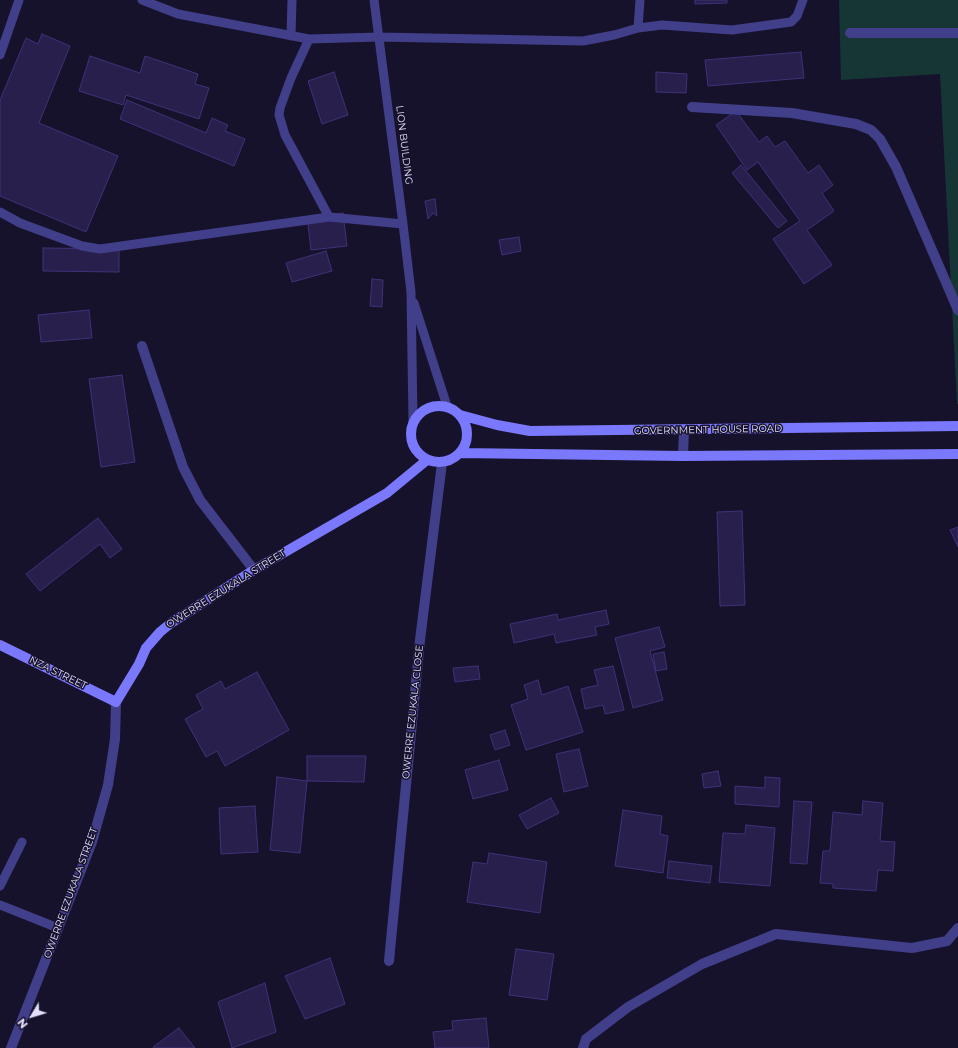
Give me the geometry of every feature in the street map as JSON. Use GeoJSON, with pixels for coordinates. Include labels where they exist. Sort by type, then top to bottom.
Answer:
{"type":"FeatureCollection","features":[{"type":"Feature","properties":{"kind":"street"},"geometry":{"type":"LineString","coordinates":[[850,33],[958,33]]}},
{"type":"Feature","properties":{"kind":"street"},"geometry":{"type":"LineString","coordinates":[[692,108],[792,113],[856,124],[870,130],[880,139],[896,167],[958,310]]}},
{"type":"Feature","properties":{"kind":"street"},"geometry":{"type":"LineString","coordinates":[[142,346],[184,467],[200,500],[254,570]]}},
{"type":"Feature","properties":{"kind":"street"},"geometry":{"type":"LineString","coordinates":[[447,406],[460,415],[467,430],[467,438],[465,446],[460,453],[452,460],[442,463],[434,463],[417,453],[411,443],[410,431],[413,420],[428,407],[447,406]]}},
{"type":"Feature","properties":{"kind":"street","name":"GOVERNMENT HOUSE ROAD"},"geometry":{"type":"LineString","coordinates":[[460,415],[497,425],[530,431],[958,426]]}},
{"type":"Feature","properties":{"kind":"street"},"geometry":{"type":"LineString","coordinates":[[684,430],[684,456]]}},
{"type":"Feature","properties":{"kind":"street"},"geometry":{"type":"LineString","coordinates":[[460,453],[684,456],[958,454]]}},
{"type":"Feature","properties":{"kind":"street","name":"OWERRE EZUKALA STREET"},"geometry":{"type":"LineString","coordinates":[[11,1048],[92,842],[108,785],[115,739],[116,702],[139,664],[146,648],[160,632],[171,623],[254,570],[387,493],[427,460]]}},
{"type":"Feature","properties":{"kind":"street","name":"OWERRE EZUKALA CLOSE"},"geometry":{"type":"LineString","coordinates":[[389,961],[420,640],[442,463]]}},
{"type":"Feature","properties":{"kind":"street","name":"NZA STREET"},"geometry":{"type":"LineString","coordinates":[[0,645],[116,702]]}},
{"type":"Feature","properties":{"kind":"street"},"geometry":{"type":"LineString","coordinates":[[583,1048],[586,1039],[628,1007],[702,964],[776,934],[912,948],[947,940],[958,928]]}},
{"type":"Feature","properties":{"kind":"lane"},"geometry":{"type":"LineString","coordinates":[[0,55],[19,0]]}},
{"type":"Feature","properties":{"kind":"lane"},"geometry":{"type":"LineString","coordinates":[[142,0],[178,14],[309,39],[379,37],[584,41],[638,28],[662,26],[732,30],[791,22],[797,16],[803,0]]}},
{"type":"Feature","properties":{"kind":"lane"},"geometry":{"type":"LineString","coordinates":[[292,0],[292,36]]}},
{"type":"Feature","properties":{"kind":"lane","name":"LION BUILDING"},"geometry":{"type":"LineString","coordinates":[[374,0],[411,292],[413,420]]}},
{"type":"Feature","properties":{"kind":"lane"},"geometry":{"type":"LineString","coordinates":[[638,28],[640,0]]}},
{"type":"Feature","properties":{"kind":"lane"},"geometry":{"type":"LineString","coordinates":[[309,39],[291,78],[280,108],[279,115],[285,135],[329,217]]}},
{"type":"Feature","properties":{"kind":"lane"},"geometry":{"type":"LineString","coordinates":[[0,212],[20,223],[68,241],[82,246],[100,249],[329,217],[403,224]]}},
{"type":"Feature","properties":{"kind":"lane","name":"LION BUILDING"},"geometry":{"type":"LineString","coordinates":[[411,292],[447,406]]}},
{"type":"Feature","properties":{"kind":"lane"},"geometry":{"type":"LineString","coordinates":[[0,886],[22,842]]}},
{"type":"Feature","properties":{"kind":"lane"},"geometry":{"type":"LineString","coordinates":[[0,905],[58,928]]}},
{"type":"Feature","properties":{"kind":"green space"},"geometry":{"type":"Polygon","coordinates":[[[839,0],[958,0],[958,404],[940,74],[841,80],[839,0]]]}},
{"type":"Feature","properties":{"kind":"building"},"geometry":{"type":"Polygon","coordinates":[[[695,0],[727,0],[727,3],[695,4],[695,0]]]}},
{"type":"Feature","properties":{"kind":"building"},"geometry":{"type":"Polygon","coordinates":[[[42,34],[70,46],[39,123],[118,156],[86,232],[0,196],[0,100],[26,38],[38,44],[42,34]]]}},
{"type":"Feature","properties":{"kind":"building"},"geometry":{"type":"Polygon","coordinates":[[[801,52],[804,78],[708,86],[705,60],[801,52]]]}},
{"type":"Feature","properties":{"kind":"building"},"geometry":{"type":"Polygon","coordinates":[[[90,56],[140,73],[145,56],[198,74],[195,84],[209,88],[199,119],[126,95],[123,105],[79,91],[90,56]]]}},
{"type":"Feature","properties":{"kind":"building"},"geometry":{"type":"Polygon","coordinates":[[[334,72],[348,115],[322,124],[308,81],[334,72]]]}},
{"type":"Feature","properties":{"kind":"building"},"geometry":{"type":"Polygon","coordinates":[[[656,72],[687,74],[686,93],[656,92],[656,72]]]}},
{"type":"Feature","properties":{"kind":"building"},"geometry":{"type":"Polygon","coordinates":[[[127,100],[206,133],[212,118],[228,125],[225,131],[245,139],[234,166],[120,119],[127,100]]]}},
{"type":"Feature","properties":{"kind":"building"},"geometry":{"type":"Polygon","coordinates":[[[736,111],[759,142],[767,136],[775,147],[785,141],[808,173],[819,165],[833,185],[822,193],[834,211],[807,230],[832,265],[804,284],[773,239],[800,221],[758,162],[747,170],[716,125],[736,111]]]}},
{"type":"Feature","properties":{"kind":"building"},"geometry":{"type":"Polygon","coordinates":[[[741,165],[787,221],[778,228],[732,173],[741,165]]]}},
{"type":"Feature","properties":{"kind":"building"},"geometry":{"type":"Polygon","coordinates":[[[435,199],[437,216],[433,213],[428,219],[425,201],[435,199]]]}},
{"type":"Feature","properties":{"kind":"building"},"geometry":{"type":"Polygon","coordinates":[[[343,213],[347,246],[311,250],[307,217],[343,213]]]}},
{"type":"Feature","properties":{"kind":"building"},"geometry":{"type":"Polygon","coordinates":[[[519,237],[521,251],[502,255],[499,240],[519,237]]]}},
{"type":"Feature","properties":{"kind":"building"},"geometry":{"type":"Polygon","coordinates":[[[43,248],[119,249],[119,272],[43,271],[43,248]]]}},
{"type":"Feature","properties":{"kind":"building"},"geometry":{"type":"Polygon","coordinates":[[[326,251],[332,271],[292,282],[286,263],[326,251]]]}},
{"type":"Feature","properties":{"kind":"building"},"geometry":{"type":"Polygon","coordinates":[[[372,279],[383,280],[382,307],[370,306],[372,279]]]}},
{"type":"Feature","properties":{"kind":"building"},"geometry":{"type":"Polygon","coordinates":[[[89,310],[92,338],[41,342],[38,315],[89,310]]]}},
{"type":"Feature","properties":{"kind":"building"},"geometry":{"type":"Polygon","coordinates":[[[122,375],[135,462],[101,467],[89,379],[122,375]]]}},
{"type":"Feature","properties":{"kind":"building"},"geometry":{"type":"Polygon","coordinates":[[[742,511],[745,605],[720,606],[717,512],[742,511]]]}},
{"type":"Feature","properties":{"kind":"building"},"geometry":{"type":"Polygon","coordinates":[[[98,518],[122,549],[110,558],[100,544],[40,591],[26,574],[98,518]]]}},
{"type":"Feature","properties":{"kind":"building"},"geometry":{"type":"Polygon","coordinates":[[[958,527],[958,547],[950,530],[958,527]]]}},
{"type":"Feature","properties":{"kind":"building"},"geometry":{"type":"Polygon","coordinates":[[[606,610],[609,624],[595,627],[597,635],[556,643],[554,634],[514,643],[510,624],[557,614],[558,620],[606,610]]]}},
{"type":"Feature","properties":{"kind":"building"},"geometry":{"type":"Polygon","coordinates":[[[659,627],[665,647],[650,651],[663,700],[633,708],[615,638],[659,627]]]}},
{"type":"Feature","properties":{"kind":"building"},"geometry":{"type":"Polygon","coordinates":[[[664,652],[667,669],[656,671],[653,654],[664,652]]]}},
{"type":"Feature","properties":{"kind":"building"},"geometry":{"type":"Polygon","coordinates":[[[478,666],[480,679],[455,682],[453,668],[478,666]]]}},
{"type":"Feature","properties":{"kind":"building"},"geometry":{"type":"Polygon","coordinates":[[[613,666],[624,710],[605,714],[603,705],[585,709],[581,689],[598,685],[594,670],[613,666]]]}},
{"type":"Feature","properties":{"kind":"building"},"geometry":{"type":"Polygon","coordinates":[[[257,672],[289,730],[225,766],[217,751],[206,757],[185,719],[203,709],[196,695],[221,681],[225,689],[257,672]]]}},
{"type":"Feature","properties":{"kind":"building"},"geometry":{"type":"Polygon","coordinates":[[[538,680],[542,695],[568,686],[583,732],[526,750],[511,705],[528,699],[524,685],[538,680]]]}},
{"type":"Feature","properties":{"kind":"building"},"geometry":{"type":"Polygon","coordinates":[[[505,730],[510,745],[495,750],[490,735],[505,730]]]}},
{"type":"Feature","properties":{"kind":"building"},"geometry":{"type":"Polygon","coordinates":[[[579,749],[588,786],[564,792],[556,754],[579,749]]]}},
{"type":"Feature","properties":{"kind":"building"},"geometry":{"type":"Polygon","coordinates":[[[307,756],[366,756],[364,782],[307,781],[307,756]]]}},
{"type":"Feature","properties":{"kind":"building"},"geometry":{"type":"Polygon","coordinates":[[[499,760],[508,790],[473,799],[465,770],[499,760]]]}},
{"type":"Feature","properties":{"kind":"building"},"geometry":{"type":"Polygon","coordinates":[[[718,771],[721,786],[704,788],[702,774],[718,771]]]}},
{"type":"Feature","properties":{"kind":"building"},"geometry":{"type":"Polygon","coordinates":[[[277,777],[307,781],[300,853],[270,850],[277,777]]]}},
{"type":"Feature","properties":{"kind":"building"},"geometry":{"type":"Polygon","coordinates":[[[765,777],[780,778],[779,807],[735,804],[735,786],[765,788],[765,777]]]}},
{"type":"Feature","properties":{"kind":"building"},"geometry":{"type":"Polygon","coordinates":[[[551,798],[559,813],[527,829],[519,815],[551,798]]]}},
{"type":"Feature","properties":{"kind":"building"},"geometry":{"type":"Polygon","coordinates":[[[794,801],[812,802],[807,864],[790,863],[794,801]]]}},
{"type":"Feature","properties":{"kind":"building"},"geometry":{"type":"Polygon","coordinates":[[[863,801],[883,803],[880,841],[895,842],[893,871],[878,870],[876,891],[833,888],[833,884],[820,883],[823,851],[830,851],[833,812],[862,815],[863,801]]]}},
{"type":"Feature","properties":{"kind":"building"},"geometry":{"type":"Polygon","coordinates":[[[255,806],[258,852],[221,854],[219,808],[255,806]]]}},
{"type":"Feature","properties":{"kind":"building"},"geometry":{"type":"Polygon","coordinates":[[[623,810],[662,816],[660,834],[668,836],[663,873],[615,866],[623,810]]]}},
{"type":"Feature","properties":{"kind":"building"},"geometry":{"type":"Polygon","coordinates":[[[746,825],[775,828],[770,886],[719,882],[723,833],[745,834],[746,825]]]}},
{"type":"Feature","properties":{"kind":"building"},"geometry":{"type":"Polygon","coordinates":[[[489,853],[547,862],[540,913],[467,902],[473,862],[487,864],[489,853]]]}},
{"type":"Feature","properties":{"kind":"building"},"geometry":{"type":"Polygon","coordinates":[[[669,861],[712,866],[710,883],[667,878],[669,861]]]}},
{"type":"Feature","properties":{"kind":"building"},"geometry":{"type":"Polygon","coordinates":[[[516,949],[554,954],[547,1000],[509,995],[516,949]]]}},
{"type":"Feature","properties":{"kind":"building"},"geometry":{"type":"Polygon","coordinates":[[[330,958],[345,1004],[305,1019],[285,976],[330,958]]]}},
{"type":"Feature","properties":{"kind":"building"},"geometry":{"type":"Polygon","coordinates":[[[265,983],[276,1032],[232,1048],[218,1002],[265,983]]]}},
{"type":"Feature","properties":{"kind":"building"},"geometry":{"type":"Polygon","coordinates":[[[486,1018],[489,1048],[435,1048],[433,1032],[453,1030],[452,1021],[486,1018]]]}},
{"type":"Feature","properties":{"kind":"building"},"geometry":{"type":"Polygon","coordinates":[[[179,1028],[195,1048],[153,1047],[179,1028]]]}}]}
